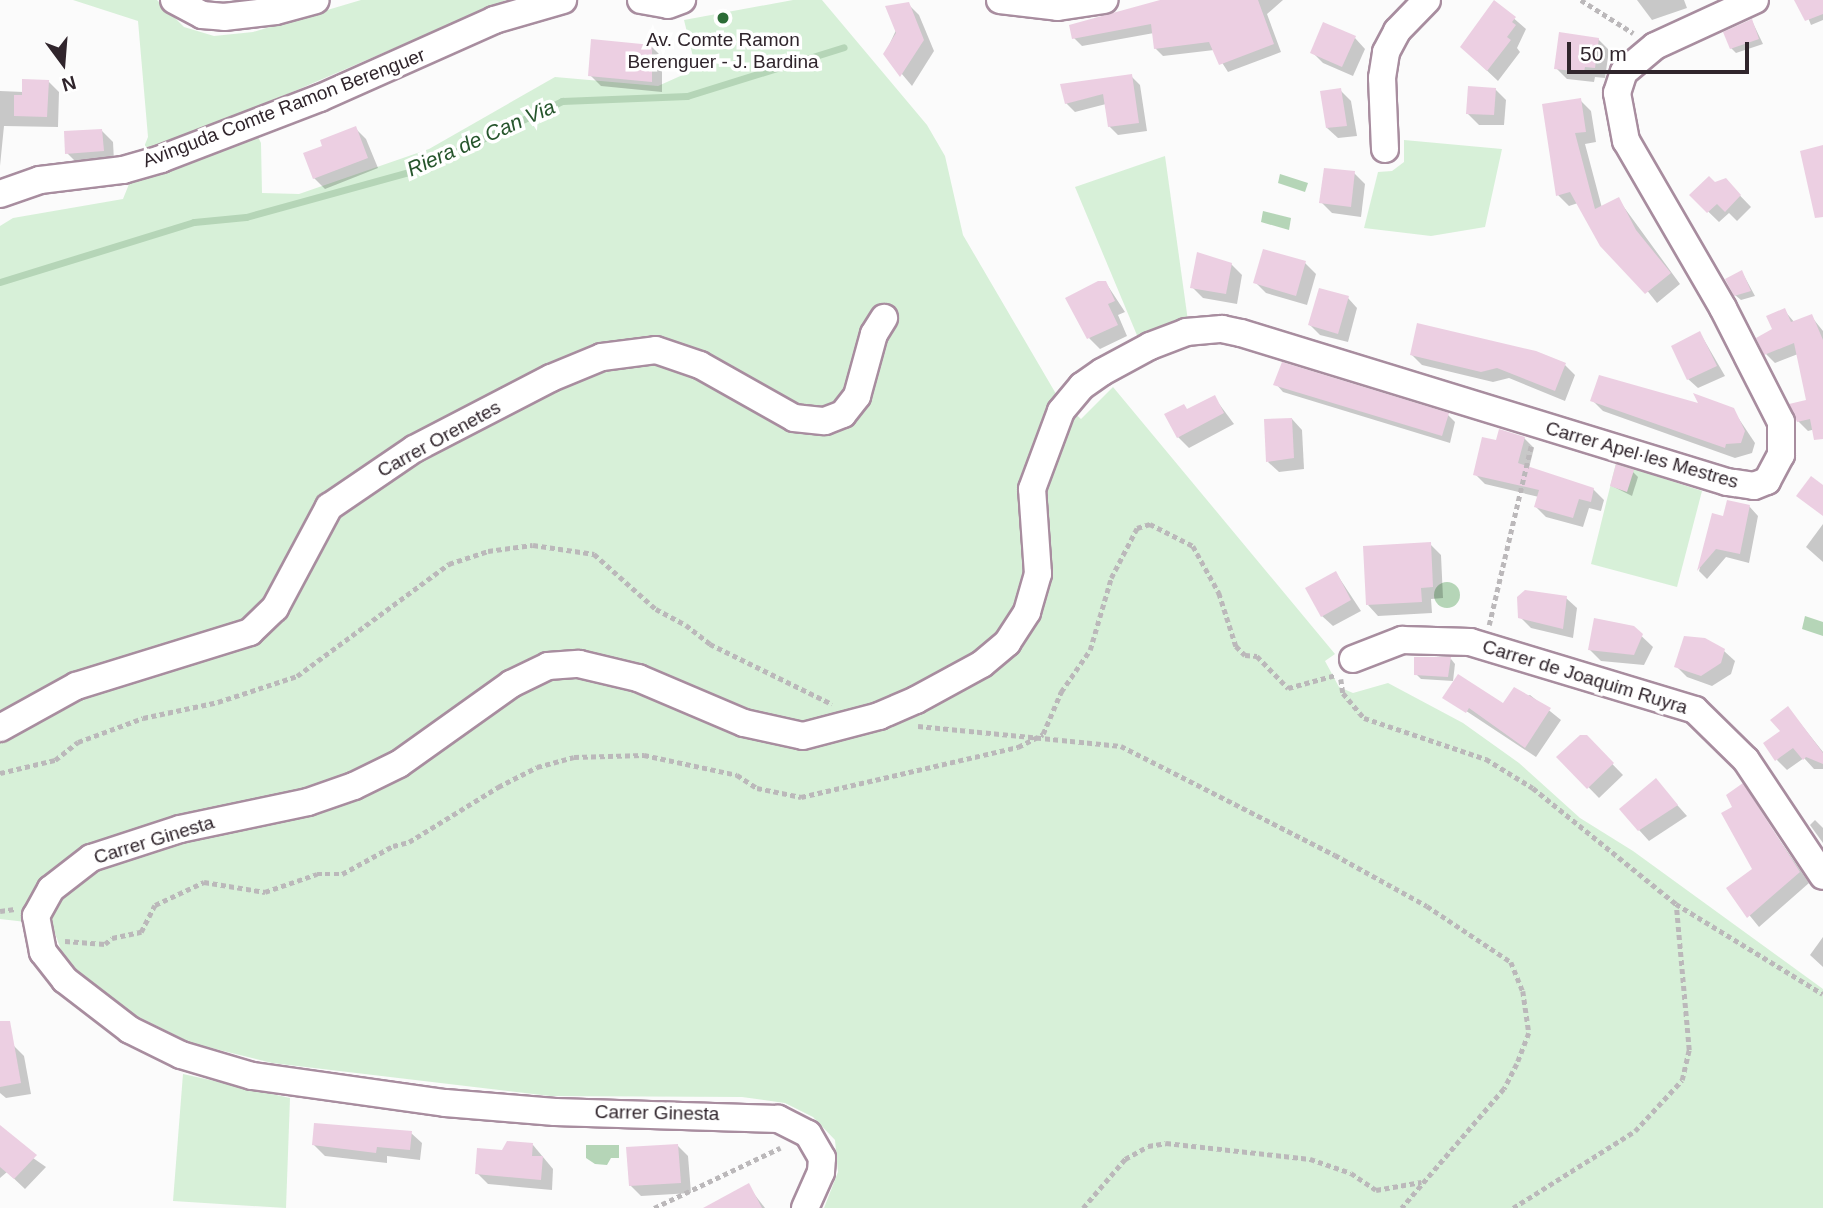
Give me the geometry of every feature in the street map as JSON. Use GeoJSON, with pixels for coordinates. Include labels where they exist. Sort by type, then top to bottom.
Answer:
{"type":"FeatureCollection","features":[{"type":"Feature","properties":{"kind":"street"},"geometry":{"type":"LineString","coordinates":[[174,0],[202,15],[224,16],[276,11],[316,0]]}},
{"type":"Feature","properties":{"kind":"street","name":"Avinguda Comte Ramon Berenguer"},"geometry":{"type":"LineString","coordinates":[[0,194],[71,174],[122,170],[161,159],[320,98],[494,20],[563,0]]}},
{"type":"Feature","properties":{"kind":"street"},"geometry":{"type":"LineString","coordinates":[[641,0],[668,5],[682,0]]}},
{"type":"Feature","properties":{"kind":"street"},"geometry":{"type":"LineString","coordinates":[[1000,0],[1058,7],[1104,0]]}},
{"type":"Feature","properties":{"kind":"street"},"geometry":{"type":"LineString","coordinates":[[1385,149],[1382,78],[1386,52],[1397,31],[1427,0]]}},
{"type":"Feature","properties":{"kind":"street","name":"Carrer Apel·les Mestres"},"geometry":{"type":"LineString","coordinates":[[1102,372],[1166,339],[1222,329],[1727,482],[1754,486],[1767,481],[1781,455],[1781,422],[1724,308],[1626,141],[1619,117],[1617,93],[1624,72],[1655,46],[1755,0]]}},
{"type":"Feature","properties":{"kind":"street"},"geometry":{"type":"LineString","coordinates":[[0,176],[71,174]]}},
{"type":"Feature","properties":{"kind":"street","name":"Carrer Orenetes"},"geometry":{"type":"LineString","coordinates":[[0,728],[76,686],[250,632],[275,608],[329,507],[414,449],[551,378],[602,357],[656,350],[700,365],[794,418],[825,421],[843,414],[857,396],[874,334],[884,318]]}},
{"type":"Feature","properties":{"kind":"street","name":"Carrer Ginesta"},"geometry":{"type":"LineString","coordinates":[[805,1208],[821,1172],[822,1158],[817,1144],[795,1124],[750,1115],[555,1112],[445,1103],[252,1076],[181,1055],[130,1030],[65,980],[43,952],[36,916],[42,902],[66,875],[92,858],[180,829],[307,802],[354,786],[413,754],[511,684],[548,666],[579,664],[638,678],[735,720],[803,736],[879,716],[982,664],[1013,633],[1027,612],[1038,574],[1032,512],[1036,470],[1061,411],[1082,386],[1102,372]]}},
{"type":"Feature","properties":{"kind":"street","name":"Carrer de Joaquim Ruyra"},"geometry":{"type":"LineString","coordinates":[[1347,666],[1402,640],[1470,642],[1695,710],[1746,760],[1823,876]]}},
{"type":"Feature","properties":{"kind":"path"},"geometry":{"type":"LineString","coordinates":[[1581,0],[1655,46]]}},
{"type":"Feature","properties":{"kind":"path"},"geometry":{"type":"LineString","coordinates":[[1486,635],[1534,435]]}},
{"type":"Feature","properties":{"kind":"path"},"geometry":{"type":"LineString","coordinates":[[43,952],[61,941],[105,944],[112,938],[141,932],[155,905],[204,882],[265,892],[317,874],[342,874],[393,846],[409,842],[498,787],[537,767],[574,757],[612,754],[669,760],[737,775],[757,789],[801,797],[986,755],[1043,734],[1061,692],[1090,650],[1111,578],[1137,528],[1150,524],[1193,545],[1220,593],[1236,646],[1245,655],[1257,656],[1288,688],[1347,666],[1343,692],[1364,718],[1486,759],[1554,805],[1676,904],[1823,993]]}},
{"type":"Feature","properties":{"kind":"path"},"geometry":{"type":"LineString","coordinates":[[0,773],[55,760],[78,742],[143,718],[218,702],[297,676],[449,564],[488,551],[533,545],[594,554],[656,609],[686,625],[710,644],[837,707]]}},
{"type":"Feature","properties":{"kind":"path"},"geometry":{"type":"LineString","coordinates":[[879,716],[972,733],[1043,734],[1055,742],[1087,740],[1121,746],[1147,757],[1392,887],[1510,962],[1523,991],[1529,1033],[1517,1064],[1504,1089],[1402,1208]]}},
{"type":"Feature","properties":{"kind":"path"},"geometry":{"type":"LineString","coordinates":[[1513,1208],[1635,1131],[1682,1080],[1689,1050],[1676,904]]}},
{"type":"Feature","properties":{"kind":"path"},"geometry":{"type":"LineString","coordinates":[[1083,1208],[1125,1159],[1148,1146],[1166,1143],[1310,1159],[1351,1173],[1377,1191],[1422,1182]]}},
{"type":"Feature","properties":{"kind":"path"},"geometry":{"type":"LineString","coordinates":[[654,1208],[784,1146]]}},
{"type":"Feature","properties":{"kind":"shaded area"},"geometry":{"type":"Polygon","coordinates":[[[73,0],[157,0],[184,27],[214,36],[253,32],[361,0],[506,0],[246,112],[261,143],[262,193],[299,194],[429,149],[555,77],[658,86],[696,69],[684,20],[793,0],[822,0],[927,125],[945,156],[963,235],[1059,399],[1081,419],[1113,387],[1335,654],[1325,661],[1339,687],[1353,693],[1388,683],[1463,723],[1519,763],[1580,818],[1633,851],[1823,989],[1823,1208],[824,1208],[838,1172],[835,1140],[813,1117],[785,1103],[742,1097],[550,1096],[272,1063],[191,1043],[121,1008],[65,961],[52,925],[0,919],[0,226],[13,218],[123,199],[148,137],[138,21],[73,0]]]}},
{"type":"Feature","properties":{"kind":"shaded area"},"geometry":{"type":"Polygon","coordinates":[[[1404,140],[1502,149],[1485,227],[1431,236],[1364,228],[1378,172],[1392,171],[1404,162],[1404,140]]]}},
{"type":"Feature","properties":{"kind":"shaded area"},"geometry":{"type":"Polygon","coordinates":[[[1165,156],[1188,321],[1139,340],[1075,187],[1165,156]]]}},
{"type":"Feature","properties":{"kind":"shaded area"},"geometry":{"type":"Polygon","coordinates":[[[1280,174],[1308,183],[1305,192],[1278,183],[1280,174]]]}},
{"type":"Feature","properties":{"kind":"shaded area"},"geometry":{"type":"Polygon","coordinates":[[[1263,211],[1291,218],[1289,230],[1261,222],[1263,211]]]}},
{"type":"Feature","properties":{"kind":"shaded area"},"geometry":{"type":"Polygon","coordinates":[[[1616,463],[1702,491],[1677,587],[1591,564],[1616,463]]]}},
{"type":"Feature","properties":{"kind":"shaded area"},"geometry":{"type":"Polygon","coordinates":[[[1447,582],[1456,586],[1460,595],[1456,604],[1447,608],[1438,604],[1434,595],[1438,586],[1447,582]]]}},
{"type":"Feature","properties":{"kind":"shaded area"},"geometry":{"type":"Polygon","coordinates":[[[1805,616],[1823,622],[1823,636],[1802,629],[1805,616]]]}},
{"type":"Feature","properties":{"kind":"shaded area"},"geometry":{"type":"Polygon","coordinates":[[[183,1074],[290,1098],[286,1208],[173,1201],[183,1074]]]}},
{"type":"Feature","properties":{"kind":"shaded area"},"geometry":{"type":"Polygon","coordinates":[[[586,1145],[619,1145],[619,1158],[611,1158],[607,1165],[595,1164],[586,1158],[586,1145]]]}},
{"type":"Feature","properties":{"kind":"building"},"geometry":{"type":"Polygon","coordinates":[[[1160,0],[1258,0],[1274,44],[1219,65],[1209,42],[1154,49],[1151,24],[1072,39],[1069,25],[1160,0]]]}},
{"type":"Feature","properties":{"kind":"building"},"geometry":{"type":"Polygon","coordinates":[[[1494,0],[1516,17],[1512,22],[1516,25],[1507,37],[1511,40],[1487,71],[1460,47],[1494,0]]]}},
{"type":"Feature","properties":{"kind":"building"},"geometry":{"type":"Polygon","coordinates":[[[1794,0],[1823,0],[1823,14],[1805,21],[1794,0]]]}},
{"type":"Feature","properties":{"kind":"building"},"geometry":{"type":"Polygon","coordinates":[[[909,2],[924,40],[900,77],[883,54],[896,33],[885,6],[909,2]]]}},
{"type":"Feature","properties":{"kind":"building"},"geometry":{"type":"Polygon","coordinates":[[[1752,19],[1759,39],[1730,49],[1723,32],[1752,19]]]}},
{"type":"Feature","properties":{"kind":"building"},"geometry":{"type":"Polygon","coordinates":[[[1323,22],[1356,36],[1342,67],[1310,53],[1323,22]]]}},
{"type":"Feature","properties":{"kind":"building"},"geometry":{"type":"Polygon","coordinates":[[[1559,32],[1599,38],[1595,68],[1585,67],[1584,72],[1554,69],[1559,32]]]}},
{"type":"Feature","properties":{"kind":"building"},"geometry":{"type":"Polygon","coordinates":[[[591,39],[652,45],[652,82],[588,76],[591,39]]]}},
{"type":"Feature","properties":{"kind":"building"},"geometry":{"type":"Polygon","coordinates":[[[1132,74],[1139,123],[1108,127],[1103,94],[1065,104],[1060,84],[1132,74]]]}},
{"type":"Feature","properties":{"kind":"building"},"geometry":{"type":"Polygon","coordinates":[[[22,79],[49,80],[47,117],[14,116],[14,95],[22,95],[22,79]]]}},
{"type":"Feature","properties":{"kind":"building"},"geometry":{"type":"Polygon","coordinates":[[[1468,86],[1496,88],[1494,115],[1466,114],[1468,86]]]}},
{"type":"Feature","properties":{"kind":"building"},"geometry":{"type":"Polygon","coordinates":[[[1341,88],[1347,126],[1326,128],[1320,91],[1341,88]]]}},
{"type":"Feature","properties":{"kind":"building"},"geometry":{"type":"Polygon","coordinates":[[[1581,98],[1586,132],[1575,133],[1595,209],[1619,197],[1636,230],[1671,273],[1645,294],[1600,246],[1570,192],[1556,196],[1542,104],[1581,98]]]}},
{"type":"Feature","properties":{"kind":"building"},"geometry":{"type":"Polygon","coordinates":[[[356,126],[368,158],[313,179],[303,153],[322,146],[320,140],[356,126]]]}},
{"type":"Feature","properties":{"kind":"building"},"geometry":{"type":"Polygon","coordinates":[[[102,129],[104,151],[65,154],[64,131],[102,129]]]}},
{"type":"Feature","properties":{"kind":"building"},"geometry":{"type":"Polygon","coordinates":[[[1823,145],[1823,217],[1815,218],[1800,151],[1823,145]]]}},
{"type":"Feature","properties":{"kind":"building"},"geometry":{"type":"Polygon","coordinates":[[[1324,168],[1355,171],[1351,207],[1319,203],[1324,168]]]}},
{"type":"Feature","properties":{"kind":"building"},"geometry":{"type":"Polygon","coordinates":[[[1709,176],[1715,182],[1726,178],[1741,195],[1725,212],[1717,204],[1707,213],[1689,195],[1709,176]]]}},
{"type":"Feature","properties":{"kind":"building"},"geometry":{"type":"Polygon","coordinates":[[[1263,249],[1306,261],[1296,296],[1253,283],[1263,249]]]}},
{"type":"Feature","properties":{"kind":"building"},"geometry":{"type":"Polygon","coordinates":[[[1197,252],[1232,263],[1226,294],[1190,288],[1197,252]]]}},
{"type":"Feature","properties":{"kind":"building"},"geometry":{"type":"Polygon","coordinates":[[[1742,270],[1751,291],[1734,296],[1725,279],[1742,270]]]}},
{"type":"Feature","properties":{"kind":"building"},"geometry":{"type":"Polygon","coordinates":[[[1098,281],[1106,281],[1115,301],[1108,304],[1118,325],[1087,339],[1065,298],[1098,281]]]}},
{"type":"Feature","properties":{"kind":"building"},"geometry":{"type":"Polygon","coordinates":[[[1319,288],[1349,296],[1338,334],[1308,325],[1319,288]]]}},
{"type":"Feature","properties":{"kind":"building"},"geometry":{"type":"Polygon","coordinates":[[[1785,308],[1791,322],[1812,314],[1823,340],[1823,439],[1814,440],[1810,419],[1797,422],[1789,404],[1806,400],[1794,343],[1764,355],[1756,338],[1772,329],[1766,316],[1785,308]]]}},
{"type":"Feature","properties":{"kind":"building"},"geometry":{"type":"Polygon","coordinates":[[[1417,323],[1536,351],[1566,363],[1555,391],[1497,368],[1481,372],[1410,355],[1417,323]]]}},
{"type":"Feature","properties":{"kind":"building"},"geometry":{"type":"Polygon","coordinates":[[[1700,331],[1717,366],[1687,380],[1671,346],[1700,331]]]}},
{"type":"Feature","properties":{"kind":"building"},"geometry":{"type":"Polygon","coordinates":[[[1282,362],[1449,413],[1442,436],[1273,385],[1282,362]]]}},
{"type":"Feature","properties":{"kind":"building"},"geometry":{"type":"Polygon","coordinates":[[[1599,375],[1698,403],[1693,393],[1734,408],[1745,431],[1741,443],[1726,444],[1725,448],[1590,401],[1599,375]]]}},
{"type":"Feature","properties":{"kind":"building"},"geometry":{"type":"Polygon","coordinates":[[[1215,395],[1224,413],[1177,438],[1164,414],[1184,404],[1187,409],[1215,395]]]}},
{"type":"Feature","properties":{"kind":"building"},"geometry":{"type":"Polygon","coordinates":[[[1292,418],[1294,458],[1266,462],[1264,419],[1292,418]]]}},
{"type":"Feature","properties":{"kind":"building"},"geometry":{"type":"Polygon","coordinates":[[[1499,429],[1525,437],[1518,463],[1594,488],[1591,502],[1579,499],[1573,518],[1534,507],[1539,490],[1473,475],[1482,437],[1496,440],[1499,429]]]}},
{"type":"Feature","properties":{"kind":"building"},"geometry":{"type":"Polygon","coordinates":[[[1616,464],[1634,470],[1627,492],[1610,486],[1616,464]]]}},
{"type":"Feature","properties":{"kind":"building"},"geometry":{"type":"Polygon","coordinates":[[[1811,476],[1823,485],[1823,516],[1796,496],[1811,476]]]}},
{"type":"Feature","properties":{"kind":"building"},"geometry":{"type":"Polygon","coordinates":[[[1727,500],[1750,505],[1740,554],[1716,549],[1697,571],[1712,513],[1723,516],[1727,500]]]}},
{"type":"Feature","properties":{"kind":"building"},"geometry":{"type":"Polygon","coordinates":[[[1431,542],[1433,587],[1421,588],[1422,602],[1366,605],[1363,546],[1431,542]]]}},
{"type":"Feature","properties":{"kind":"building"},"geometry":{"type":"Polygon","coordinates":[[[1336,571],[1351,600],[1321,617],[1305,588],[1336,571]]]}},
{"type":"Feature","properties":{"kind":"building"},"geometry":{"type":"Polygon","coordinates":[[[1525,590],[1567,596],[1563,629],[1518,618],[1517,597],[1525,590]]]}},
{"type":"Feature","properties":{"kind":"building"},"geometry":{"type":"Polygon","coordinates":[[[1594,618],[1634,626],[1643,634],[1634,655],[1588,650],[1594,618]]]}},
{"type":"Feature","properties":{"kind":"building"},"geometry":{"type":"Polygon","coordinates":[[[1684,636],[1705,638],[1725,649],[1721,663],[1701,676],[1674,667],[1684,636]]]}},
{"type":"Feature","properties":{"kind":"building"},"geometry":{"type":"Polygon","coordinates":[[[1414,657],[1451,657],[1448,677],[1414,675],[1414,657]]]}},
{"type":"Feature","properties":{"kind":"building"},"geometry":{"type":"Polygon","coordinates":[[[1458,674],[1503,703],[1514,687],[1551,708],[1525,748],[1469,708],[1466,713],[1442,698],[1458,674]]]}},
{"type":"Feature","properties":{"kind":"building"},"geometry":{"type":"Polygon","coordinates":[[[1788,706],[1823,753],[1823,764],[1806,757],[1803,760],[1793,748],[1775,761],[1763,743],[1780,731],[1770,720],[1788,706]]]}},
{"type":"Feature","properties":{"kind":"building"},"geometry":{"type":"Polygon","coordinates":[[[1580,735],[1587,735],[1614,763],[1587,789],[1556,757],[1580,735]]]}},
{"type":"Feature","properties":{"kind":"building"},"geometry":{"type":"Polygon","coordinates":[[[1656,778],[1678,805],[1638,831],[1619,809],[1656,778]]]}},
{"type":"Feature","properties":{"kind":"building"},"geometry":{"type":"Polygon","coordinates":[[[1743,783],[1800,872],[1747,918],[1726,888],[1752,869],[1721,813],[1732,807],[1726,795],[1743,783]]]}},
{"type":"Feature","properties":{"kind":"building"},"geometry":{"type":"Polygon","coordinates":[[[0,1021],[10,1021],[21,1083],[0,1087],[0,1021]]]}},
{"type":"Feature","properties":{"kind":"building"},"geometry":{"type":"Polygon","coordinates":[[[314,1123],[412,1131],[410,1150],[377,1147],[376,1153],[312,1145],[314,1123]]]}},
{"type":"Feature","properties":{"kind":"building"},"geometry":{"type":"Polygon","coordinates":[[[0,1125],[37,1155],[14,1179],[0,1167],[0,1125]]]}},
{"type":"Feature","properties":{"kind":"building"},"geometry":{"type":"Polygon","coordinates":[[[507,1141],[533,1143],[532,1156],[543,1156],[541,1180],[475,1174],[477,1148],[502,1150],[507,1141]]]}},
{"type":"Feature","properties":{"kind":"building"},"geometry":{"type":"Polygon","coordinates":[[[678,1144],[681,1183],[629,1186],[626,1147],[678,1144]]]}},
{"type":"Feature","properties":{"kind":"building"},"geometry":{"type":"Polygon","coordinates":[[[749,1183],[762,1208],[703,1208],[749,1183]]]}},
{"type":"Feature","properties":{"kind":"waterway","name":"Riera de Can Via"},"geometry":{"type":"LineString","coordinates":[[0,282],[194,222],[246,217],[417,170],[562,101],[687,96],[844,47]]}},
{"type":"Feature","properties":{"kind":"place","name":"Av. Comte Ramon Berenguer - J. Bardina"},"geometry":{"type":"Point","coordinates":[723,18]}}]}
